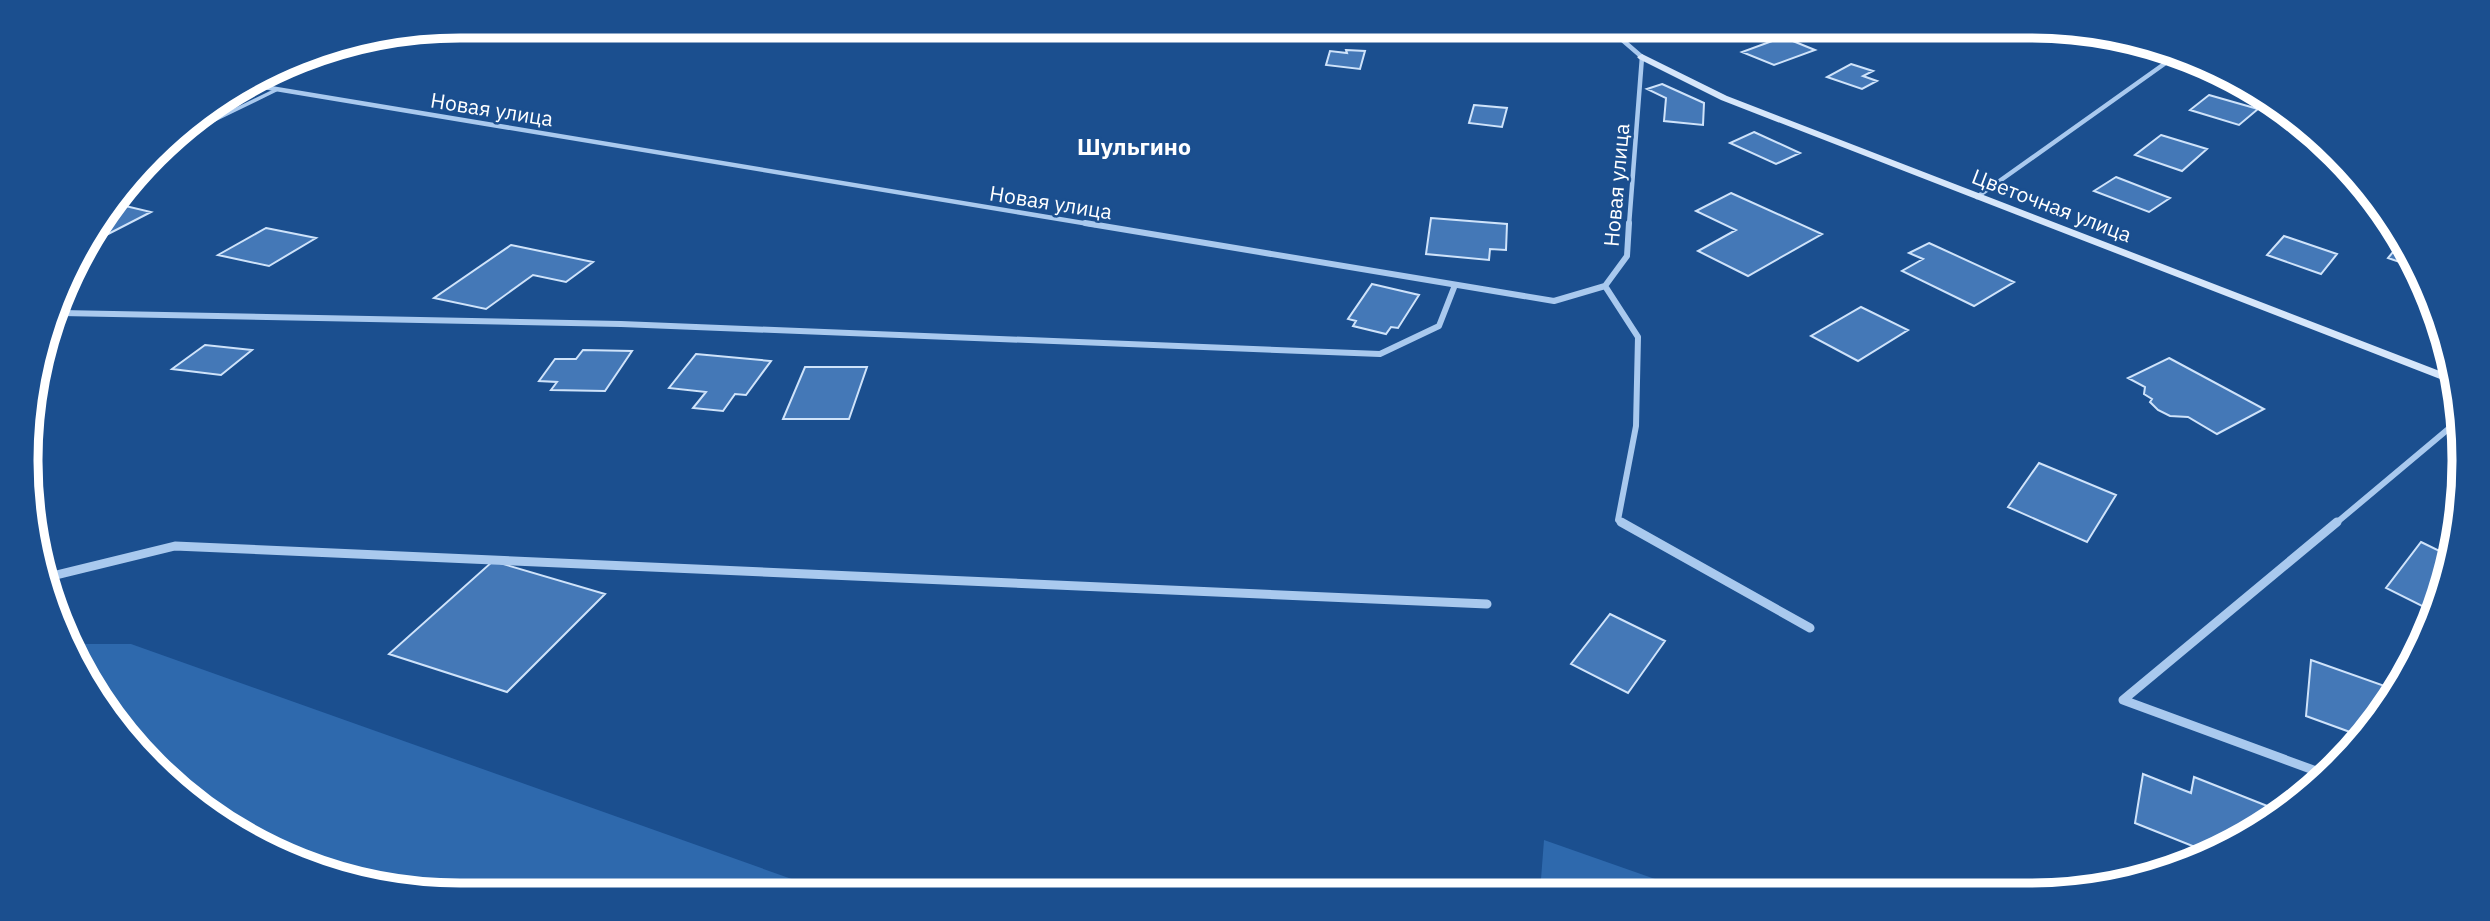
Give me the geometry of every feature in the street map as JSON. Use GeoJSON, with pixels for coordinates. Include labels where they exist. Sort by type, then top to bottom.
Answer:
{"type":"FeatureCollection","features":[{"type":"Feature","properties":{"kind":"street"},"geometry":{"type":"LineString","coordinates":[[1619,38],[1642,57]]}},
{"type":"Feature","properties":{"kind":"street","name":"Цветочная улица"},"geometry":{"type":"LineString","coordinates":[[1642,57],[1724,98],[2443,376]]}},
{"type":"Feature","properties":{"kind":"street","name":"Новая улица"},"geometry":{"type":"LineString","coordinates":[[264,87],[1554,301],[1605,286],[1627,256],[1642,57]]}},
{"type":"Feature","properties":{"kind":"street"},"geometry":{"type":"LineString","coordinates":[[1977,197],[2167,62]]}},
{"type":"Feature","properties":{"kind":"street"},"geometry":{"type":"LineString","coordinates":[[66,313],[621,324],[1380,354],[1439,326],[1455,285]]}},
{"type":"Feature","properties":{"kind":"street"},"geometry":{"type":"LineString","coordinates":[[1605,286],[1637,337],[1636,426],[1618,520],[1810,628]]}},
{"type":"Feature","properties":{"kind":"street"},"geometry":{"type":"LineString","coordinates":[[2316,771],[2123,700],[2450,427]]}},
{"type":"Feature","properties":{"kind":"street"},"geometry":{"type":"LineString","coordinates":[[55,575],[175,546],[1487,604]]}},
{"type":"Feature","properties":{"kind":"lane"},"geometry":{"type":"LineString","coordinates":[[208,123],[276,90]]}},
{"type":"Feature","properties":{"kind":"shaded area"},"geometry":{"type":"Polygon","coordinates":[[[81,644],[131,644],[803,883],[433,882],[378,874],[325,860],[274,839],[226,811],[182,778],[143,739],[110,695],[81,644]]]}},
{"type":"Feature","properties":{"kind":"shaded area"},"geometry":{"type":"Polygon","coordinates":[[[1544,840],[1666,883],[1541,883],[1544,840]]]}},
{"type":"Feature","properties":{"kind":"building"},"geometry":{"type":"Polygon","coordinates":[[[1780,38],[1815,50],[1774,65],[1742,52],[1780,38]]]}},
{"type":"Feature","properties":{"kind":"building"},"geometry":{"type":"Polygon","coordinates":[[[1346,50],[1365,51],[1360,69],[1326,65],[1330,51],[1347,53],[1346,50]]]}},
{"type":"Feature","properties":{"kind":"building"},"geometry":{"type":"Polygon","coordinates":[[[1851,64],[1873,71],[1863,76],[1877,81],[1862,89],[1827,77],[1851,64]]]}},
{"type":"Feature","properties":{"kind":"building"},"geometry":{"type":"Polygon","coordinates":[[[1662,84],[1704,103],[1703,125],[1664,121],[1666,98],[1647,89],[1662,84]]]}},
{"type":"Feature","properties":{"kind":"building"},"geometry":{"type":"Polygon","coordinates":[[[2209,95],[2258,109],[2239,125],[2190,110],[2209,95]]]}},
{"type":"Feature","properties":{"kind":"building"},"geometry":{"type":"Polygon","coordinates":[[[1474,105],[1507,108],[1502,127],[1469,123],[1474,105]]]}},
{"type":"Feature","properties":{"kind":"building"},"geometry":{"type":"Polygon","coordinates":[[[1754,132],[1800,153],[1776,164],[1730,143],[1754,132]]]}},
{"type":"Feature","properties":{"kind":"building"},"geometry":{"type":"Polygon","coordinates":[[[2161,135],[2207,149],[2182,171],[2135,155],[2161,135]]]}},
{"type":"Feature","properties":{"kind":"building"},"geometry":{"type":"Polygon","coordinates":[[[2116,177],[2170,198],[2149,212],[2094,191],[2116,177]]]}},
{"type":"Feature","properties":{"kind":"building"},"geometry":{"type":"Polygon","coordinates":[[[1731,193],[1822,234],[1748,276],[1698,251],[1736,230],[1696,211],[1731,193]]]}},
{"type":"Feature","properties":{"kind":"building"},"geometry":{"type":"Polygon","coordinates":[[[125,206],[151,212],[103,237],[125,206]]]}},
{"type":"Feature","properties":{"kind":"building"},"geometry":{"type":"Polygon","coordinates":[[[1431,218],[1507,224],[1506,250],[1490,249],[1489,260],[1426,254],[1431,218]]]}},
{"type":"Feature","properties":{"kind":"building"},"geometry":{"type":"Polygon","coordinates":[[[266,228],[316,238],[269,266],[218,255],[266,228]]]}},
{"type":"Feature","properties":{"kind":"building"},"geometry":{"type":"Polygon","coordinates":[[[2284,236],[2337,254],[2321,274],[2267,255],[2284,236]]]}},
{"type":"Feature","properties":{"kind":"building"},"geometry":{"type":"Polygon","coordinates":[[[1929,243],[2014,282],[1974,306],[1902,271],[1923,259],[1909,253],[1929,243]]]}},
{"type":"Feature","properties":{"kind":"building"},"geometry":{"type":"Polygon","coordinates":[[[511,245],[593,262],[566,282],[533,275],[486,309],[434,298],[511,245]]]}},
{"type":"Feature","properties":{"kind":"building"},"geometry":{"type":"Polygon","coordinates":[[[2395,250],[2402,263],[2388,258],[2395,250]]]}},
{"type":"Feature","properties":{"kind":"building"},"geometry":{"type":"Polygon","coordinates":[[[1372,284],[1419,295],[1398,328],[1391,327],[1386,334],[1353,326],[1356,321],[1348,319],[1372,284]]]}},
{"type":"Feature","properties":{"kind":"building"},"geometry":{"type":"Polygon","coordinates":[[[1861,307],[1908,330],[1858,361],[1811,336],[1861,307]]]}},
{"type":"Feature","properties":{"kind":"building"},"geometry":{"type":"Polygon","coordinates":[[[205,345],[252,350],[221,375],[172,369],[205,345]]]}},
{"type":"Feature","properties":{"kind":"building"},"geometry":{"type":"Polygon","coordinates":[[[583,350],[632,351],[605,391],[551,390],[557,382],[539,381],[555,359],[576,359],[583,350]]]}},
{"type":"Feature","properties":{"kind":"building"},"geometry":{"type":"Polygon","coordinates":[[[696,354],[771,361],[746,395],[735,394],[723,411],[693,408],[706,392],[669,388],[696,354]]]}},
{"type":"Feature","properties":{"kind":"building"},"geometry":{"type":"Polygon","coordinates":[[[2169,358],[2264,409],[2217,434],[2188,417],[2170,416],[2158,410],[2150,402],[2152,399],[2144,394],[2145,387],[2128,378],[2169,358]]]}},
{"type":"Feature","properties":{"kind":"building"},"geometry":{"type":"Polygon","coordinates":[[[805,367],[867,367],[849,419],[783,419],[805,367]]]}},
{"type":"Feature","properties":{"kind":"building"},"geometry":{"type":"Polygon","coordinates":[[[2039,463],[2116,495],[2087,542],[2008,507],[2039,463]]]}},
{"type":"Feature","properties":{"kind":"building"},"geometry":{"type":"Polygon","coordinates":[[[2421,542],[2441,552],[2425,607],[2386,588],[2421,542]]]}},
{"type":"Feature","properties":{"kind":"building"},"geometry":{"type":"Polygon","coordinates":[[[493,561],[605,594],[507,692],[389,654],[493,561]]]}},
{"type":"Feature","properties":{"kind":"building"},"geometry":{"type":"Polygon","coordinates":[[[1610,614],[1665,641],[1628,693],[1571,664],[1610,614]]]}},
{"type":"Feature","properties":{"kind":"building"},"geometry":{"type":"Polygon","coordinates":[[[2311,660],[2386,686],[2352,733],[2306,716],[2311,660]]]}},
{"type":"Feature","properties":{"kind":"building"},"geometry":{"type":"Polygon","coordinates":[[[2143,774],[2191,793],[2194,777],[2270,807],[2240,826],[2196,848],[2135,823],[2143,774]]]}},
{"type":"Feature","properties":{"kind":"district","name":"Шульгино"},"geometry":{"type":"Point","coordinates":[1134,146]}}]}
